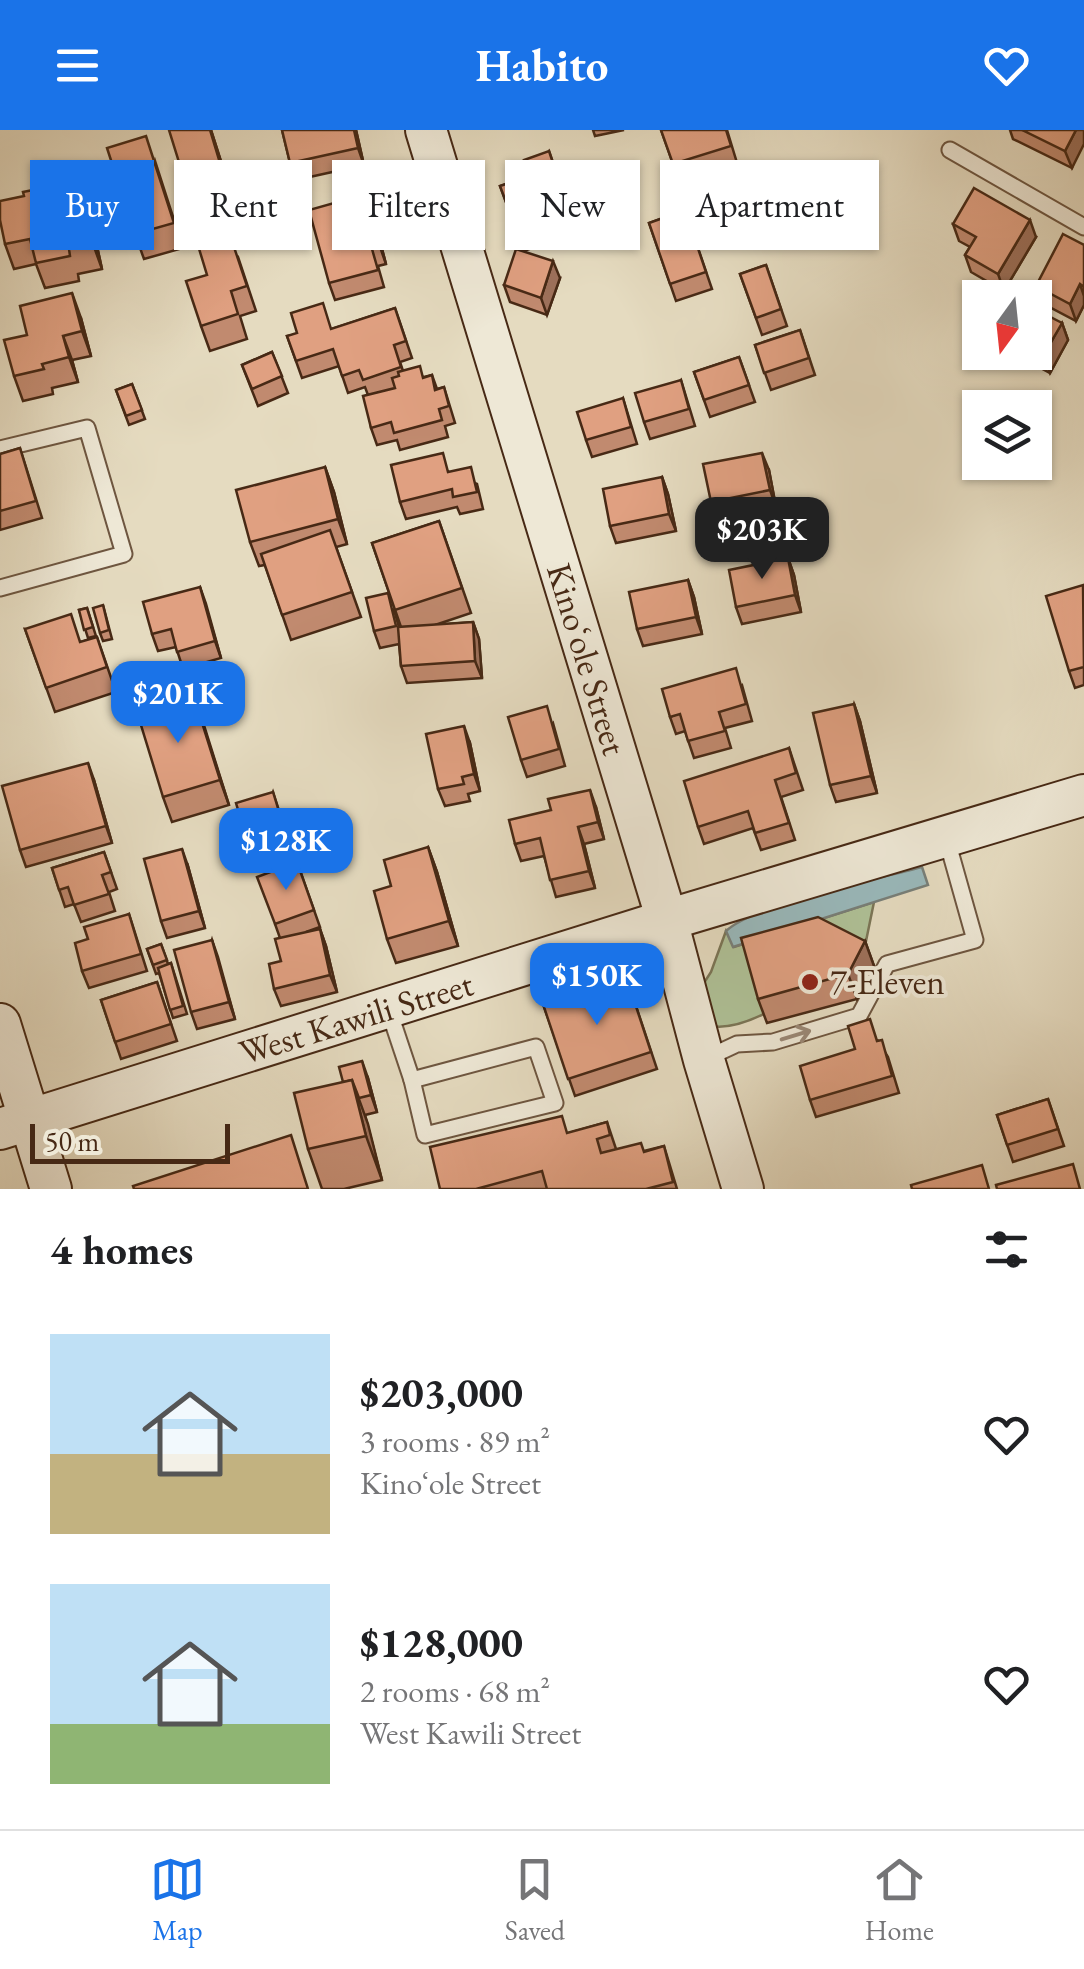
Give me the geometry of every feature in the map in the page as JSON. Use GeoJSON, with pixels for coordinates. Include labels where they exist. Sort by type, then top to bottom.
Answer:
{"type":"FeatureCollection","features":[{"type":"Feature","properties":{"kind":"street","name":"Kinoʻole Street"},"geometry":{"type":"LineString","coordinates":[[426,130],[667,920],[743,1189]]}},
{"type":"Feature","properties":{"kind":"street","name":"West Kawili Street"},"geometry":{"type":"LineString","coordinates":[[15,1124],[667,920],[1084,795]]}},
{"type":"Feature","properties":{"kind":"street"},"geometry":{"type":"LineString","coordinates":[[0,1024],[15,1124],[51,1189]]}},
{"type":"Feature","properties":{"kind":"lane"},"geometry":{"type":"LineString","coordinates":[[950,150],[1084,227]]}},
{"type":"Feature","properties":{"kind":"lane"},"geometry":{"type":"LineString","coordinates":[[0,450],[87,428],[124,554],[1,584]]}},
{"type":"Feature","properties":{"kind":"lane"},"geometry":{"type":"LineString","coordinates":[[704,1060],[736,1044],[773,1042],[859,1016],[887,964],[975,940],[946,837]]}},
{"type":"Feature","properties":{"kind":"lane"},"geometry":{"type":"LineString","coordinates":[[388,1008],[425,1135],[555,1104],[536,1047],[412,1080]]}},
{"type":"Feature","properties":{"kind":"green space"},"geometry":{"type":"Polygon","coordinates":[[[874,902],[865,946],[770,1011],[729,1026],[711,1026],[702,986],[726,931],[734,947],[874,902]]]}},
{"type":"Feature","properties":{"kind":"water"},"geometry":{"type":"Polygon","coordinates":[[[922,867],[928,885],[733,947],[726,931],[789,902],[922,867]]]}},
{"type":"Feature","properties":{"kind":"building"},"geometry":{"type":"Polygon","coordinates":[[[169,130],[210,130],[219,160],[178,160],[169,130]]]}},
{"type":"Feature","properties":{"kind":"building"},"geometry":{"type":"Polygon","coordinates":[[[282,130],[354,130],[358,148],[289,160],[282,130]]]}},
{"type":"Feature","properties":{"kind":"building"},"geometry":{"type":"Polygon","coordinates":[[[661,130],[726,130],[731,146],[686,160],[672,160],[661,130]]]}},
{"type":"Feature","properties":{"kind":"building"},"geometry":{"type":"Polygon","coordinates":[[[1022,130],[1076,130],[1065,151],[1022,130]]]}},
{"type":"Feature","properties":{"kind":"building"},"geometry":{"type":"Polygon","coordinates":[[[146,136],[154,160],[111,160],[107,148],[146,136]]]}},
{"type":"Feature","properties":{"kind":"building"},"geometry":{"type":"Polygon","coordinates":[[[549,151],[552,160],[524,160],[549,151]]]}},
{"type":"Feature","properties":{"kind":"building"},"geometry":{"type":"Polygon","coordinates":[[[154,161],[174,223],[154,229],[154,161]]]}},
{"type":"Feature","properties":{"kind":"building"},"geometry":{"type":"Polygon","coordinates":[[[974,188],[1030,220],[998,274],[965,255],[976,237],[953,224],[974,188]]]}},
{"type":"Feature","properties":{"kind":"building"},"geometry":{"type":"Polygon","coordinates":[[[30,191],[30,239],[5,244],[0,201],[24,196],[23,192],[30,191]]]}},
{"type":"Feature","properties":{"kind":"building"},"geometry":{"type":"Polygon","coordinates":[[[332,204],[332,250],[372,250],[378,270],[329,283],[312,209],[332,204]]]}},
{"type":"Feature","properties":{"kind":"building"},"geometry":{"type":"Polygon","coordinates":[[[660,219],[660,250],[699,250],[706,272],[670,284],[649,223],[660,219]]]}},
{"type":"Feature","properties":{"kind":"building"},"geometry":{"type":"Polygon","coordinates":[[[1063,234],[1084,245],[1084,287],[1080,284],[1070,304],[1052,294],[1052,280],[1039,280],[1063,234]]]}},
{"type":"Feature","properties":{"kind":"building"},"geometry":{"type":"Polygon","coordinates":[[[33,250],[69,250],[70,256],[36,263],[33,250]]]}},
{"type":"Feature","properties":{"kind":"building"},"geometry":{"type":"Polygon","coordinates":[[[199,250],[235,250],[247,286],[231,291],[238,314],[201,326],[186,281],[207,275],[199,250]]]}},
{"type":"Feature","properties":{"kind":"building"},"geometry":{"type":"Polygon","coordinates":[[[516,250],[553,261],[541,298],[504,285],[516,250]]]}},
{"type":"Feature","properties":{"kind":"building"},"geometry":{"type":"Polygon","coordinates":[[[766,265],[781,309],[756,318],[740,274],[766,265]]]}},
{"type":"Feature","properties":{"kind":"building"},"geometry":{"type":"Polygon","coordinates":[[[72,293],[82,331],[63,336],[69,357],[42,364],[44,369],[14,376],[4,340],[27,335],[20,306],[72,293]]]}},
{"type":"Feature","properties":{"kind":"building"},"geometry":{"type":"Polygon","coordinates":[[[323,303],[331,329],[395,308],[406,341],[394,345],[401,367],[363,380],[359,370],[342,376],[333,349],[296,361],[287,336],[297,333],[291,313],[323,303]]]}},
{"type":"Feature","properties":{"kind":"building"},"geometry":{"type":"Polygon","coordinates":[[[1052,318],[1062,323],[1052,340],[1052,318]]]}},
{"type":"Feature","properties":{"kind":"building"},"geometry":{"type":"Polygon","coordinates":[[[800,330],[809,358],[764,373],[755,345],[800,330]]]}},
{"type":"Feature","properties":{"kind":"building"},"geometry":{"type":"Polygon","coordinates":[[[272,352],[282,376],[252,389],[242,365],[272,352]]]}},
{"type":"Feature","properties":{"kind":"building"},"geometry":{"type":"Polygon","coordinates":[[[739,357],[749,385],[704,400],[694,372],[739,357]]]}},
{"type":"Feature","properties":{"kind":"building"},"geometry":{"type":"Polygon","coordinates":[[[420,366],[423,378],[432,375],[435,390],[444,387],[449,406],[439,409],[442,420],[394,433],[391,422],[371,428],[363,396],[395,388],[392,378],[399,376],[398,372],[420,366]]]}},
{"type":"Feature","properties":{"kind":"building"},"geometry":{"type":"Polygon","coordinates":[[[681,380],[689,409],[644,422],[635,393],[681,380]]]}},
{"type":"Feature","properties":{"kind":"building"},"geometry":{"type":"Polygon","coordinates":[[[132,384],[142,410],[126,416],[116,390],[132,384]]]}},
{"type":"Feature","properties":{"kind":"building"},"geometry":{"type":"Polygon","coordinates":[[[623,398],[631,427],[586,440],[577,412],[623,398]]]}},
{"type":"Feature","properties":{"kind":"building"},"geometry":{"type":"Polygon","coordinates":[[[20,448],[36,501],[0,511],[0,454],[20,448]]]}},
{"type":"Feature","properties":{"kind":"building"},"geometry":{"type":"Polygon","coordinates":[[[443,453],[448,472],[471,467],[477,492],[453,497],[452,489],[400,502],[391,465],[443,453]]]}},
{"type":"Feature","properties":{"kind":"building"},"geometry":{"type":"Polygon","coordinates":[[[762,453],[770,490],[711,502],[703,464],[762,453]]]}},
{"type":"Feature","properties":{"kind":"building"},"geometry":{"type":"Polygon","coordinates":[[[325,467],[338,519],[250,542],[236,490],[325,467]]]}},
{"type":"Feature","properties":{"kind":"building"},"geometry":{"type":"Polygon","coordinates":[[[662,477],[669,514],[610,526],[603,489],[662,477]]]}},
{"type":"Feature","properties":{"kind":"building"},"geometry":{"type":"Polygon","coordinates":[[[439,521],[462,588],[395,610],[372,543],[439,521]]]}},
{"type":"Feature","properties":{"kind":"building"},"geometry":{"type":"Polygon","coordinates":[[[330,530],[352,592],[282,615],[261,554],[330,530]]]}},
{"type":"Feature","properties":{"kind":"building"},"geometry":{"type":"Polygon","coordinates":[[[788,558],[795,595],[736,607],[729,570],[788,558]]]}},
{"type":"Feature","properties":{"kind":"building"},"geometry":{"type":"Polygon","coordinates":[[[688,580],[696,617],[637,629],[629,592],[688,580]]]}},
{"type":"Feature","properties":{"kind":"building"},"geometry":{"type":"Polygon","coordinates":[[[1083,585],[1084,667],[1069,671],[1046,596],[1083,585]]]}},
{"type":"Feature","properties":{"kind":"building"},"geometry":{"type":"Polygon","coordinates":[[[200,587],[215,641],[177,652],[171,629],[152,634],[143,602],[200,587]]]}},
{"type":"Feature","properties":{"kind":"building"},"geometry":{"type":"Polygon","coordinates":[[[388,593],[396,626],[374,631],[366,598],[388,593]]]}},
{"type":"Feature","properties":{"kind":"building"},"geometry":{"type":"Polygon","coordinates":[[[103,605],[109,630],[100,633],[93,608],[103,605]]]}},
{"type":"Feature","properties":{"kind":"building"},"geometry":{"type":"Polygon","coordinates":[[[87,608],[93,627],[84,630],[79,610],[87,608]]]}},
{"type":"Feature","properties":{"kind":"building"},"geometry":{"type":"Polygon","coordinates":[[[71,614],[80,642],[97,637],[107,667],[46,688],[25,629],[71,614]]]}},
{"type":"Feature","properties":{"kind":"building"},"geometry":{"type":"Polygon","coordinates":[[[473,622],[475,661],[401,666],[398,627],[473,622]]]}},
{"type":"Feature","properties":{"kind":"building"},"geometry":{"type":"Polygon","coordinates":[[[736,668],[746,704],[719,712],[725,731],[688,741],[680,714],[670,717],[662,689],[736,668]]]}},
{"type":"Feature","properties":{"kind":"building"},"geometry":{"type":"Polygon","coordinates":[[[193,694],[220,780],[163,797],[137,712],[193,694]]]}},
{"type":"Feature","properties":{"kind":"building"},"geometry":{"type":"Polygon","coordinates":[[[854,704],[871,776],[830,785],[813,713],[854,704]]]}},
{"type":"Feature","properties":{"kind":"building"},"geometry":{"type":"Polygon","coordinates":[[[547,706],[559,749],[521,760],[508,717],[547,706]]]}},
{"type":"Feature","properties":{"kind":"building"},"geometry":{"type":"Polygon","coordinates":[[[464,726],[474,774],[462,777],[464,784],[438,789],[426,734],[464,726]]]}},
{"type":"Feature","properties":{"kind":"building"},"geometry":{"type":"Polygon","coordinates":[[[789,748],[796,773],[775,780],[789,823],[755,833],[748,811],[698,827],[684,781],[789,748]]]}},
{"type":"Feature","properties":{"kind":"building"},"geometry":{"type":"Polygon","coordinates":[[[88,763],[106,826],[20,850],[2,786],[88,763]]]}},
{"type":"Feature","properties":{"kind":"building"},"geometry":{"type":"Polygon","coordinates":[[[590,790],[598,822],[578,827],[589,871],[550,880],[540,838],[515,844],[509,820],[551,810],[548,799],[590,790]]]}},
{"type":"Feature","properties":{"kind":"building"},"geometry":{"type":"Polygon","coordinates":[[[273,792],[288,841],[251,852],[236,803],[273,792]]]}},
{"type":"Feature","properties":{"kind":"building"},"geometry":{"type":"Polygon","coordinates":[[[428,847],[449,921],[387,939],[374,891],[391,886],[384,860],[428,847]]]}},
{"type":"Feature","properties":{"kind":"building"},"geometry":{"type":"Polygon","coordinates":[[[182,849],[199,911],[161,921],[144,859],[182,849]]]}},
{"type":"Feature","properties":{"kind":"building"},"geometry":{"type":"Polygon","coordinates":[[[104,852],[111,872],[102,875],[109,894],[74,905],[68,887],[59,890],[52,868],[104,852]]]}},
{"type":"Feature","properties":{"kind":"building"},"geometry":{"type":"Polygon","coordinates":[[[297,862],[314,910],[275,924],[257,877],[297,862]]]}},
{"type":"Feature","properties":{"kind":"building"},"geometry":{"type":"Polygon","coordinates":[[[129,914],[141,954],[82,971],[75,943],[88,939],[84,927],[129,914]]]}},
{"type":"Feature","properties":{"kind":"building"},"geometry":{"type":"Polygon","coordinates":[[[818,917],[865,941],[848,974],[758,999],[741,938],[818,917]]]}},
{"type":"Feature","properties":{"kind":"building"},"geometry":{"type":"Polygon","coordinates":[[[320,929],[330,975],[274,989],[269,964],[281,961],[275,939],[320,929]]]}},
{"type":"Feature","properties":{"kind":"building"},"geometry":{"type":"Polygon","coordinates":[[[212,940],[229,1002],[191,1012],[174,950],[212,940]]]}},
{"type":"Feature","properties":{"kind":"building"},"geometry":{"type":"Polygon","coordinates":[[[161,944],[167,960],[153,965],[147,949],[161,944]]]}},
{"type":"Feature","properties":{"kind":"building"},"geometry":{"type":"Polygon","coordinates":[[[171,963],[183,1006],[170,1010],[158,968],[171,963]]]}},
{"type":"Feature","properties":{"kind":"building"},"geometry":{"type":"Polygon","coordinates":[[[626,976],[651,1052],[568,1079],[543,1004],[626,976]]]}},
{"type":"Feature","properties":{"kind":"building"},"geometry":{"type":"Polygon","coordinates":[[[157,982],[171,1024],[115,1042],[101,1000],[157,982]]]}},
{"type":"Feature","properties":{"kind":"building"},"geometry":{"type":"Polygon","coordinates":[[[870,1019],[877,1041],[882,1040],[892,1076],[810,1100],[800,1066],[855,1049],[848,1026],[870,1019]]]}},
{"type":"Feature","properties":{"kind":"building"},"geometry":{"type":"Polygon","coordinates":[[[362,1061],[371,1095],[359,1098],[352,1080],[343,1082],[339,1067],[362,1061]]]}},
{"type":"Feature","properties":{"kind":"building"},"geometry":{"type":"Polygon","coordinates":[[[352,1080],[366,1136],[308,1149],[294,1093],[352,1080]]]}},
{"type":"Feature","properties":{"kind":"building"},"geometry":{"type":"Polygon","coordinates":[[[1048,1099],[1058,1129],[1007,1145],[997,1115],[1048,1099]]]}},
{"type":"Feature","properties":{"kind":"building"},"geometry":{"type":"Polygon","coordinates":[[[562,1116],[567,1133],[607,1122],[610,1135],[597,1139],[601,1153],[641,1143],[644,1152],[664,1146],[673,1182],[646,1189],[547,1189],[542,1171],[476,1189],[440,1189],[430,1147],[562,1116]]]}},
{"type":"Feature","properties":{"kind":"building"},"geometry":{"type":"Polygon","coordinates":[[[291,1135],[308,1189],[133,1186],[291,1135]]]}},
{"type":"Feature","properties":{"kind":"building"},"geometry":{"type":"Polygon","coordinates":[[[1073,1164],[1080,1189],[997,1189],[996,1185],[1073,1164]]]}},
{"type":"Feature","properties":{"kind":"building"},"geometry":{"type":"Polygon","coordinates":[[[982,1165],[989,1189],[912,1189],[911,1185],[982,1165]]]}},
{"type":"Feature","properties":{"kind":"place","name":"7-Eleven"},"geometry":{"type":"Point","coordinates":[810,982]}}]}
